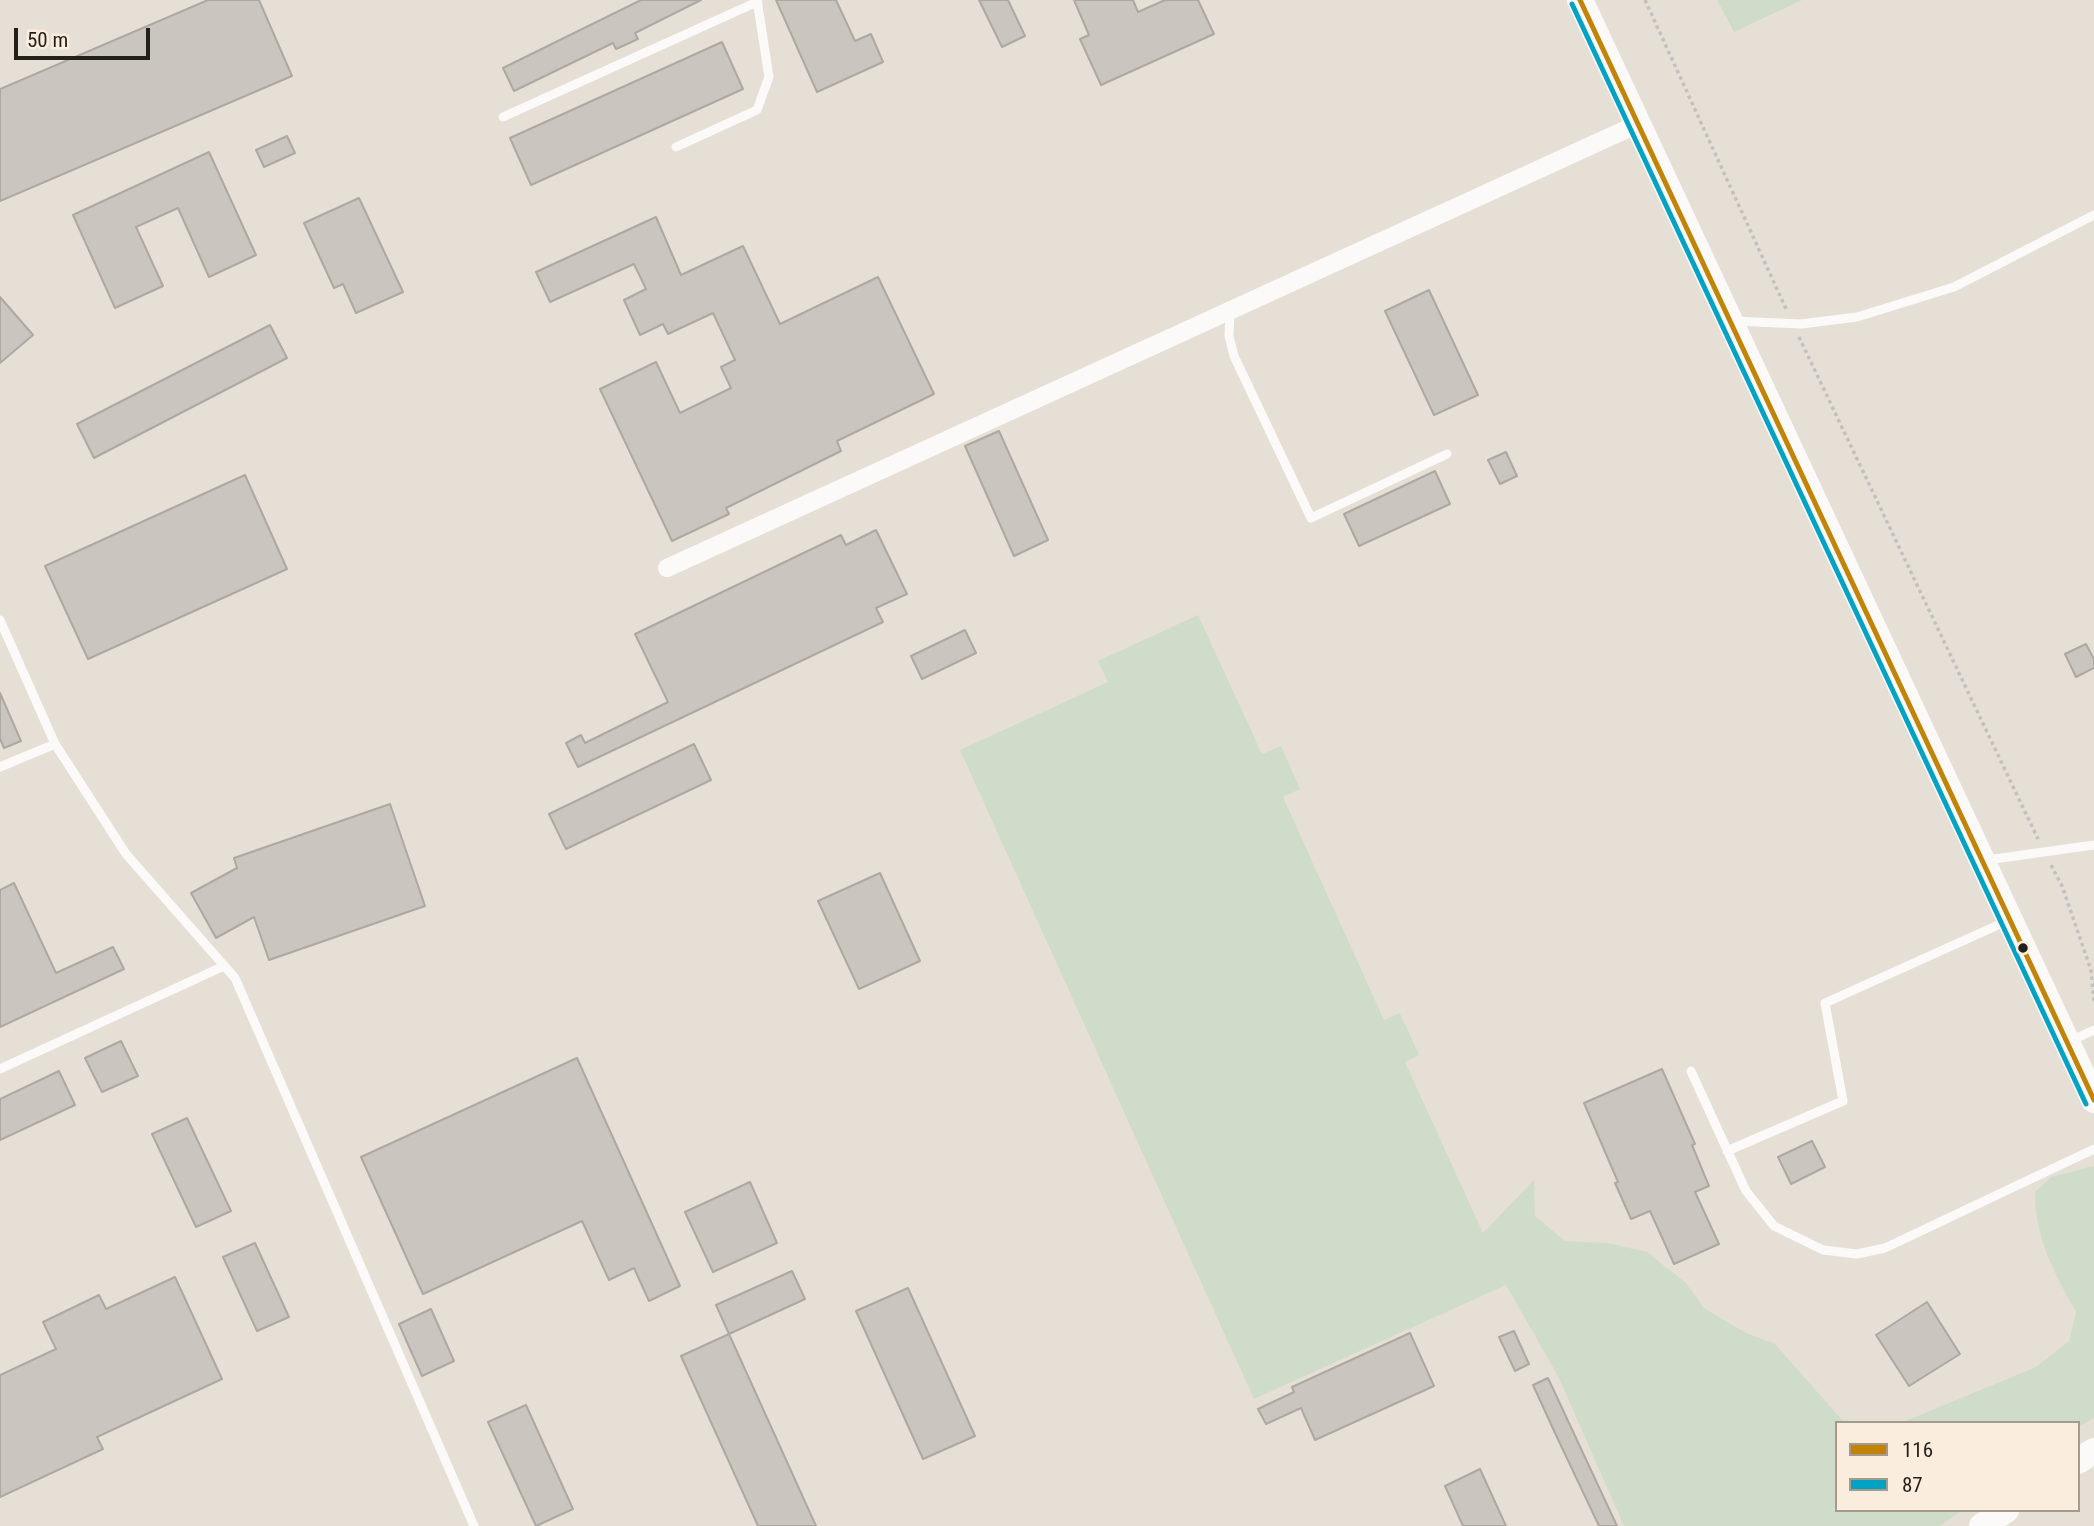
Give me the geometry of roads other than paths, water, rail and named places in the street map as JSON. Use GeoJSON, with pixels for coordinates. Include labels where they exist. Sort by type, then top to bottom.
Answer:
{"type":"FeatureCollection","features":[{"type":"Feature","properties":{"kind":"main road"},"geometry":{"type":"LineString","coordinates":[[1580,0],[2094,1100]]}},
{"type":"Feature","properties":{"kind":"main road"},"geometry":{"type":"LineString","coordinates":[[1982,1526],[2003,1512]]}},
{"type":"Feature","properties":{"kind":"street"},"geometry":{"type":"LineString","coordinates":[[667,568],[1638,124]]}},
{"type":"Feature","properties":{"kind":"lane"},"geometry":{"type":"LineString","coordinates":[[503,117],[757,1],[769,77],[757,110],[676,147]]}},
{"type":"Feature","properties":{"kind":"lane"},"geometry":{"type":"LineString","coordinates":[[1729,321],[1793,324],[1857,317],[1954,287],[2094,215]]}},
{"type":"Feature","properties":{"kind":"lane"},"geometry":{"type":"LineString","coordinates":[[1230,310],[1228,336],[1234,356],[1311,517],[1447,454]]}},
{"type":"Feature","properties":{"kind":"lane"},"geometry":{"type":"LineString","coordinates":[[0,620],[55,744],[126,854],[235,978],[474,1526]]}},
{"type":"Feature","properties":{"kind":"lane"},"geometry":{"type":"LineString","coordinates":[[0,767],[55,744]]}},
{"type":"Feature","properties":{"kind":"lane"},"geometry":{"type":"LineString","coordinates":[[1982,861],[2094,845]]}},
{"type":"Feature","properties":{"kind":"lane"},"geometry":{"type":"LineString","coordinates":[[1727,1151],[1843,1101],[1825,1003],[2009,920]]}},
{"type":"Feature","properties":{"kind":"lane"},"geometry":{"type":"LineString","coordinates":[[0,1069],[224,966]]}},
{"type":"Feature","properties":{"kind":"lane"},"geometry":{"type":"LineString","coordinates":[[2067,1042],[2094,1030]]}},
{"type":"Feature","properties":{"kind":"lane"},"geometry":{"type":"LineString","coordinates":[[1691,1071],[1746,1191],[1774,1226],[1823,1250],[1857,1254],[1885,1248],[2094,1149]]}}]}
